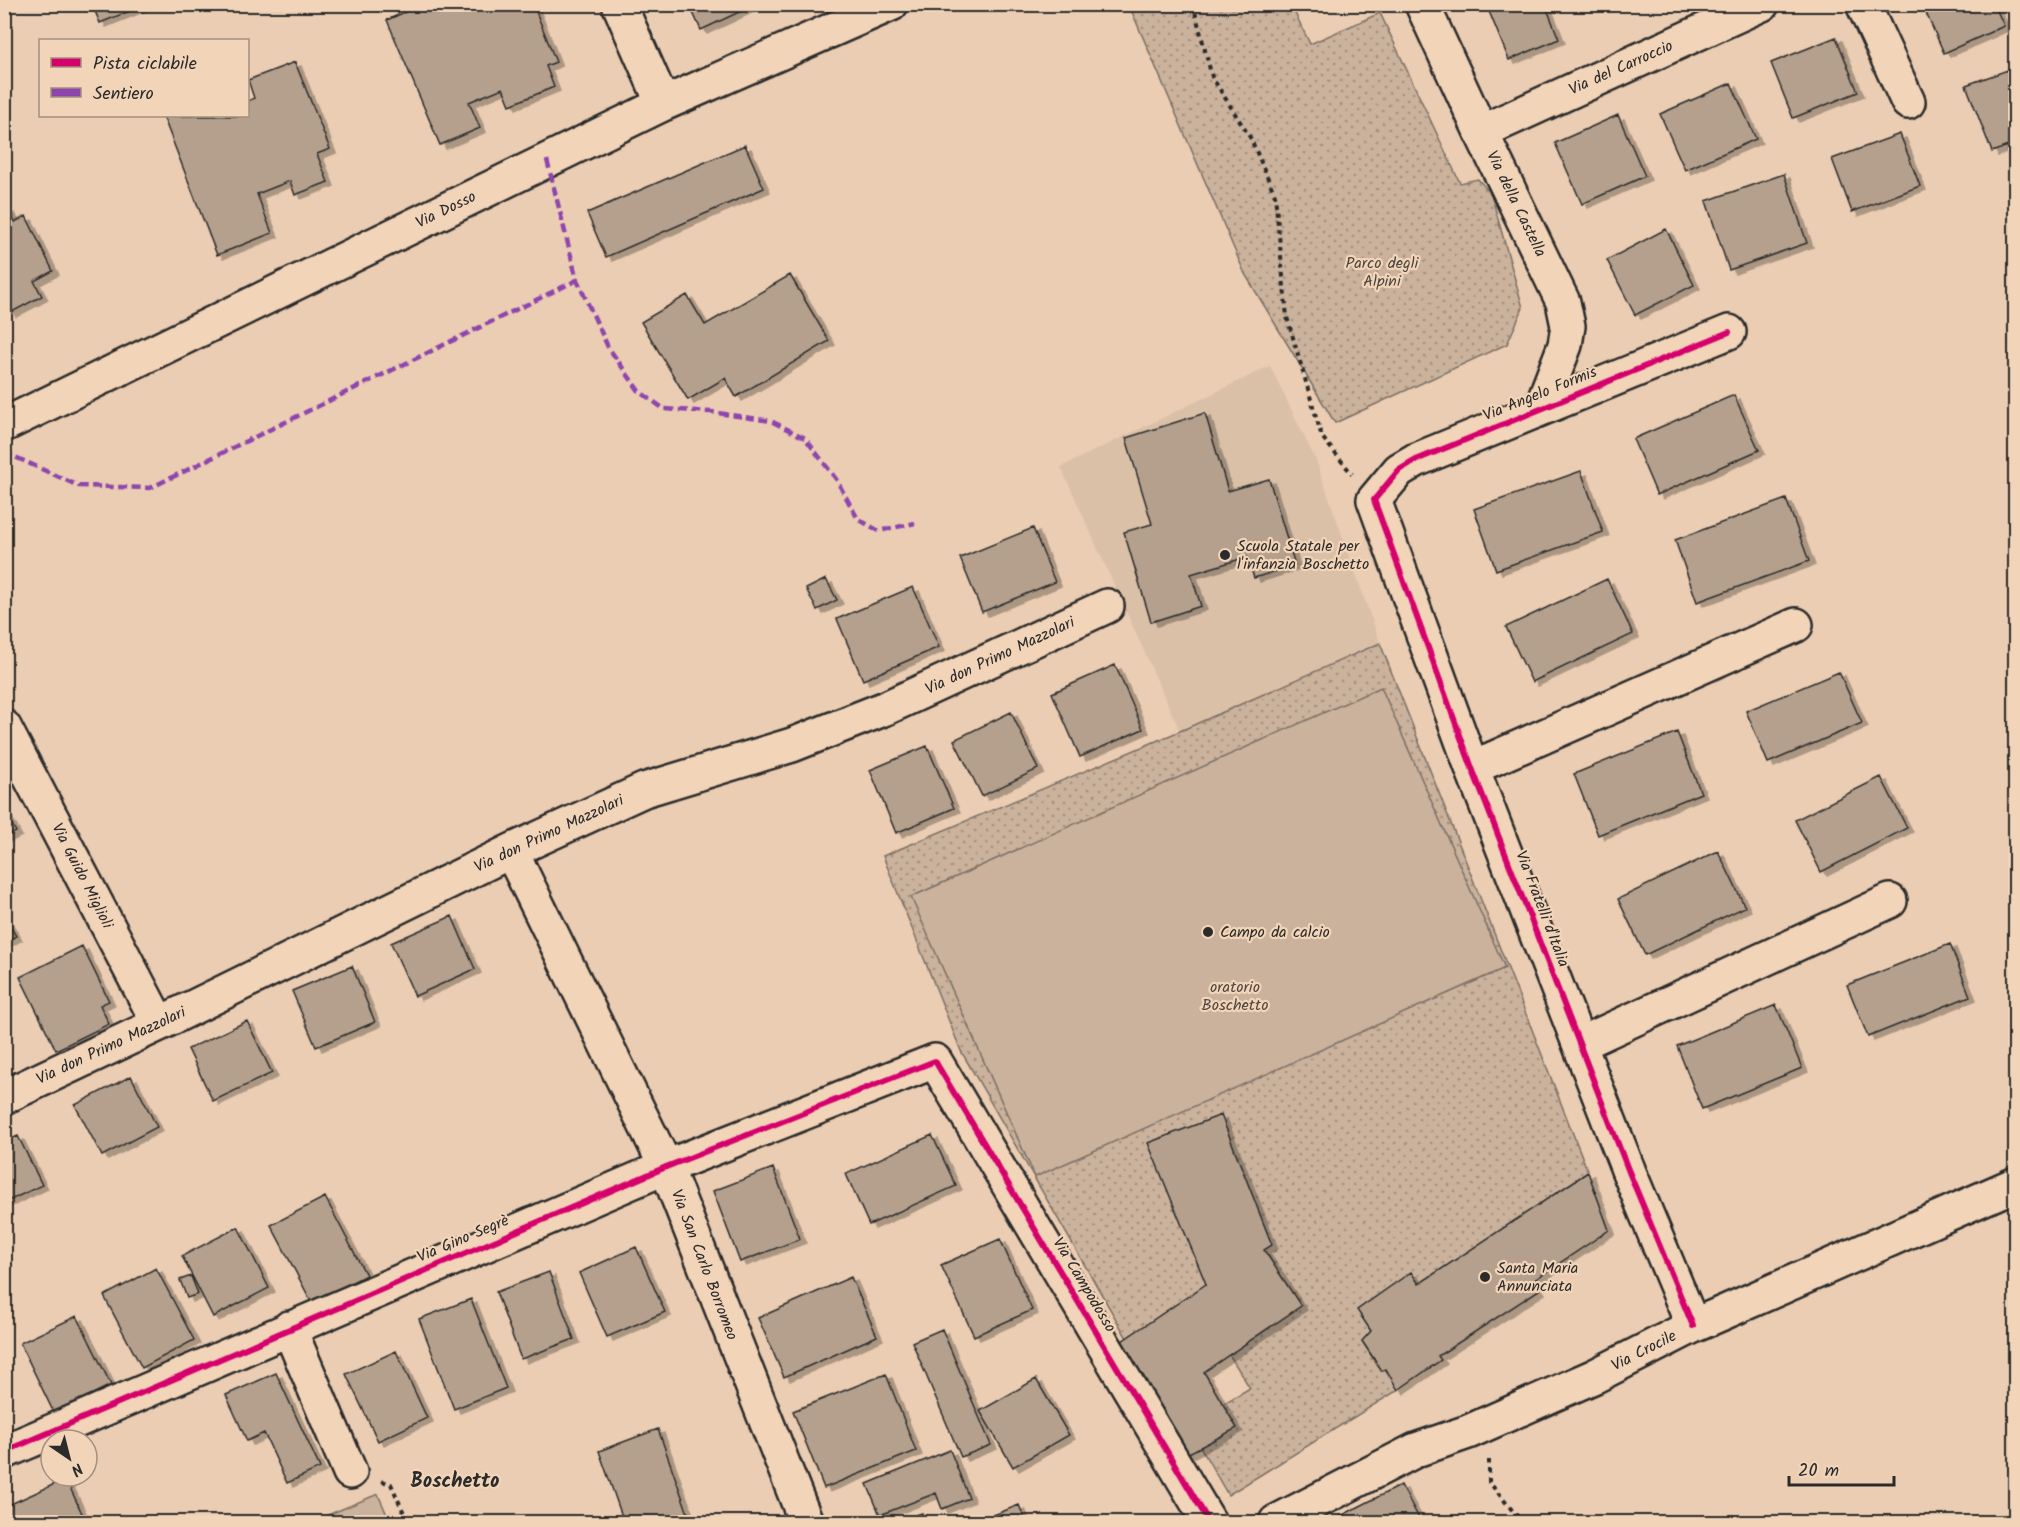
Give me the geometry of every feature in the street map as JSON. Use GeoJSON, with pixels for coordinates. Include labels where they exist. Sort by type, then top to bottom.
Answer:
{"type":"FeatureCollection","features":[{"type":"Feature","properties":{"kind":"street"},"geometry":{"type":"LineString","coordinates":[[619,4],[663,104]]}},
{"type":"Feature","properties":{"kind":"street","name":"Via Dosso"},"geometry":{"type":"LineString","coordinates":[[4,425],[663,104],[891,4]]}},
{"type":"Feature","properties":{"kind":"street","name":"Via della Castella"},"geometry":{"type":"LineString","coordinates":[[1422,4],[1563,302],[1568,326],[1565,345],[1540,408]]}},
{"type":"Feature","properties":{"kind":"street","name":"Via del Carroccio"},"geometry":{"type":"LineString","coordinates":[[1481,132],[1762,4]]}},
{"type":"Feature","properties":{"kind":"street"},"geometry":{"type":"LineString","coordinates":[[1863,4],[1908,102]]}},
{"type":"Feature","properties":{"kind":"street","name":"Via Angelo Formis"},"geometry":{"type":"LineString","coordinates":[[1374,500],[1399,471],[1416,460],[1729,332]]}},
{"type":"Feature","properties":{"kind":"street","name":"Via Fratelli d'Italia"},"geometry":{"type":"LineString","coordinates":[[1374,500],[1472,768],[1629,1172],[1693,1326]]}},
{"type":"Feature","properties":{"kind":"street","name":"Via don Primo Mazzolari"},"geometry":{"type":"LineString","coordinates":[[4,1097],[159,1024],[511,851],[644,790],[792,745],[886,708],[1107,606]]}},
{"type":"Feature","properties":{"kind":"street"},"geometry":{"type":"LineString","coordinates":[[1472,768],[1796,625]]}},
{"type":"Feature","properties":{"kind":"street","name":"Via Guido Miglioli"},"geometry":{"type":"LineString","coordinates":[[4,727],[159,1024]]}},
{"type":"Feature","properties":{"kind":"street","name":"Via San Carlo Borromeo"},"geometry":{"type":"LineString","coordinates":[[511,851],[666,1167],[806,1522]]}},
{"type":"Feature","properties":{"kind":"street"},"geometry":{"type":"LineString","coordinates":[[1580,1044],[1890,901]]}},
{"type":"Feature","properties":{"kind":"street","name":"Via Gino Segrè"},"geometry":{"type":"LineString","coordinates":[[4,1452],[666,1167],[935,1060]]}},
{"type":"Feature","properties":{"kind":"street","name":"Via Campodosso"},"geometry":{"type":"LineString","coordinates":[[935,1060],[1209,1522]]}},
{"type":"Feature","properties":{"kind":"street","name":"Via Crocile"},"geometry":{"type":"LineString","coordinates":[[1276,1522],[1416,1450],[1488,1423],[1595,1376],[1693,1326],[2016,1184]]}},
{"type":"Feature","properties":{"kind":"street"},"geometry":{"type":"LineString","coordinates":[[289,1328],[350,1472]]}},
{"type":"Feature","properties":{"kind":"path"},"geometry":{"type":"LineString","coordinates":[[1193,4],[1212,77],[1251,139],[1275,195],[1287,316],[1322,437],[1374,500]]}},
{"type":"Feature","properties":{"kind":"path"},"geometry":{"type":"LineString","coordinates":[[1488,1423],[1489,1482],[1522,1522]]}},
{"type":"Feature","properties":{"kind":"path"},"geometry":{"type":"LineString","coordinates":[[350,1472],[391,1484],[408,1522]]}},
{"type":"Feature","properties":{"kind":"shaded area","name":"Scuola Statale per l'infanzia Boschetto"},"geometry":{"type":"Polygon","coordinates":[[[1270,366],[1316,461],[1380,643],[1180,731],[1061,467],[1270,366]]]}},
{"type":"Feature","properties":{"kind":"green space","name":"Parco degli Alpini"},"geometry":{"type":"Polygon","coordinates":[[[1129,5],[1291,5],[1310,44],[1380,13],[1460,183],[1478,179],[1491,194],[1523,308],[1507,344],[1335,423],[1245,274],[1129,5]]]}},
{"type":"Feature","properties":{"kind":"green space","name":"oratorio Boschetto"},"geometry":{"type":"Polygon","coordinates":[[[1380,643],[1588,1172],[1419,1284],[1411,1273],[1358,1310],[1371,1331],[1362,1341],[1381,1371],[1386,1369],[1398,1390],[1228,1495],[1190,1429],[1194,1421],[1250,1388],[1217,1335],[1132,1347],[961,1051],[883,856],[1180,731],[1380,643]]]}},
{"type":"Feature","properties":{"kind":"green space","name":"Campo da calcio"},"geometry":{"type":"Polygon","coordinates":[[[1381,687],[1505,968],[1035,1177],[911,897],[1381,687]]]}},
{"type":"Feature","properties":{"kind":"green space"},"geometry":{"type":"Polygon","coordinates":[[[378,1494],[390,1522],[311,1522],[378,1494]]]}},
{"type":"Feature","properties":{"kind":"building"},"geometry":{"type":"Polygon","coordinates":[[[92,4],[147,4],[100,23],[92,4]]]}},
{"type":"Feature","properties":{"kind":"building"},"geometry":{"type":"Polygon","coordinates":[[[423,4],[533,4],[556,62],[546,66],[554,87],[510,105],[503,88],[469,102],[480,128],[440,145],[387,20],[423,4]]]}},
{"type":"Feature","properties":{"kind":"building"},"geometry":{"type":"Polygon","coordinates":[[[689,4],[756,4],[701,30],[689,4]]]}},
{"type":"Feature","properties":{"kind":"building"},"geometry":{"type":"Polygon","coordinates":[[[1486,4],[1545,4],[1559,39],[1509,60],[1486,4]]]}},
{"type":"Feature","properties":{"kind":"building"},"geometry":{"type":"Polygon","coordinates":[[[1922,4],[1994,4],[2004,26],[1944,53],[1922,4]]]}},
{"type":"Feature","properties":{"kind":"building"},"geometry":{"type":"Polygon","coordinates":[[[1836,37],[1858,92],[1793,118],[1771,63],[1836,37]]]}},
{"type":"Feature","properties":{"kind":"building"},"geometry":{"type":"Polygon","coordinates":[[[295,62],[330,149],[317,154],[328,182],[295,195],[290,181],[257,194],[272,233],[217,255],[163,117],[249,117],[249,100],[254,98],[249,80],[295,62]]]}},
{"type":"Feature","properties":{"kind":"building"},"geometry":{"type":"Polygon","coordinates":[[[2016,67],[2016,143],[1992,152],[1966,85],[2016,67]]]}},
{"type":"Feature","properties":{"kind":"building"},"geometry":{"type":"Polygon","coordinates":[[[1731,83],[1756,139],[1685,170],[1660,114],[1731,83]]]}},
{"type":"Feature","properties":{"kind":"building"},"geometry":{"type":"Polygon","coordinates":[[[1618,115],[1645,176],[1582,204],[1555,143],[1618,115]]]}},
{"type":"Feature","properties":{"kind":"building"},"geometry":{"type":"Polygon","coordinates":[[[1900,134],[1920,186],[1852,212],[1832,159],[1900,134]]]}},
{"type":"Feature","properties":{"kind":"building"},"geometry":{"type":"Polygon","coordinates":[[[745,145],[764,188],[606,257],[587,213],[745,145]]]}},
{"type":"Feature","properties":{"kind":"building"},"geometry":{"type":"Polygon","coordinates":[[[1784,174],[1807,243],[1729,270],[1706,201],[1784,174]]]}},
{"type":"Feature","properties":{"kind":"building"},"geometry":{"type":"Polygon","coordinates":[[[9,209],[15,222],[26,216],[53,271],[34,281],[42,296],[10,313],[4,302],[4,211],[9,209]]]}},
{"type":"Feature","properties":{"kind":"building"},"geometry":{"type":"Polygon","coordinates":[[[1666,229],[1694,285],[1635,315],[1607,260],[1666,229]]]}},
{"type":"Feature","properties":{"kind":"building"},"geometry":{"type":"Polygon","coordinates":[[[790,275],[829,341],[736,397],[725,378],[688,400],[641,322],[687,295],[705,325],[790,275]]]}},
{"type":"Feature","properties":{"kind":"building"},"geometry":{"type":"Polygon","coordinates":[[[1734,395],[1759,450],[1657,495],[1633,439],[1734,395]]]}},
{"type":"Feature","properties":{"kind":"building"},"geometry":{"type":"Polygon","coordinates":[[[1205,413],[1228,491],[1269,479],[1295,565],[1254,578],[1247,557],[1191,574],[1201,606],[1151,622],[1124,532],[1152,524],[1126,438],[1205,413]]]}},
{"type":"Feature","properties":{"kind":"building"},"geometry":{"type":"Polygon","coordinates":[[[1581,471],[1603,532],[1496,570],[1474,509],[1581,471]]]}},
{"type":"Feature","properties":{"kind":"building"},"geometry":{"type":"Polygon","coordinates":[[[1786,499],[1809,561],[1697,602],[1675,540],[1786,499]]]}},
{"type":"Feature","properties":{"kind":"building"},"geometry":{"type":"Polygon","coordinates":[[[1033,528],[1055,582],[982,612],[960,558],[1033,528]]]}},
{"type":"Feature","properties":{"kind":"building"},"geometry":{"type":"Polygon","coordinates":[[[826,579],[837,600],[817,610],[806,589],[826,579]]]}},
{"type":"Feature","properties":{"kind":"building"},"geometry":{"type":"Polygon","coordinates":[[[1607,579],[1633,634],[1532,682],[1506,627],[1607,579]]]}},
{"type":"Feature","properties":{"kind":"building"},"geometry":{"type":"Polygon","coordinates":[[[913,587],[939,647],[863,680],[837,619],[913,587]]]}},
{"type":"Feature","properties":{"kind":"building"},"geometry":{"type":"Polygon","coordinates":[[[1115,665],[1143,729],[1080,757],[1052,693],[1115,665]]]}},
{"type":"Feature","properties":{"kind":"building"},"geometry":{"type":"Polygon","coordinates":[[[1839,672],[1862,723],[1768,763],[1746,711],[1839,672]]]}},
{"type":"Feature","properties":{"kind":"building"},"geometry":{"type":"Polygon","coordinates":[[[1011,712],[1038,769],[982,796],[954,740],[1011,712]]]}},
{"type":"Feature","properties":{"kind":"building"},"geometry":{"type":"Polygon","coordinates":[[[1677,732],[1701,793],[1598,835],[1574,774],[1677,732]]]}},
{"type":"Feature","properties":{"kind":"building"},"geometry":{"type":"Polygon","coordinates":[[[927,746],[954,808],[896,833],[870,770],[927,746]]]}},
{"type":"Feature","properties":{"kind":"building"},"geometry":{"type":"Polygon","coordinates":[[[1881,777],[1907,828],[1821,872],[1795,820],[1881,777]]]}},
{"type":"Feature","properties":{"kind":"building"},"geometry":{"type":"Polygon","coordinates":[[[4,810],[16,832],[4,838],[4,810]]]}},
{"type":"Feature","properties":{"kind":"building"},"geometry":{"type":"Polygon","coordinates":[[[1718,851],[1745,907],[1645,955],[1618,899],[1718,851]]]}},
{"type":"Feature","properties":{"kind":"building"},"geometry":{"type":"Polygon","coordinates":[[[4,916],[16,936],[4,943],[4,916]]]}},
{"type":"Feature","properties":{"kind":"building"},"geometry":{"type":"Polygon","coordinates":[[[452,916],[475,969],[415,996],[391,943],[452,916]]]}},
{"type":"Feature","properties":{"kind":"building"},"geometry":{"type":"Polygon","coordinates":[[[1950,944],[1970,996],[1868,1037],[1847,985],[1950,944]]]}},
{"type":"Feature","properties":{"kind":"building"},"geometry":{"type":"Polygon","coordinates":[[[82,946],[109,1001],[100,1005],[109,1024],[56,1050],[20,977],[82,946]]]}},
{"type":"Feature","properties":{"kind":"building"},"geometry":{"type":"Polygon","coordinates":[[[352,966],[375,1022],[316,1047],[292,991],[352,966]]]}},
{"type":"Feature","properties":{"kind":"building"},"geometry":{"type":"Polygon","coordinates":[[[1776,1005],[1802,1068],[1702,1109],[1677,1046],[1776,1005]]]}},
{"type":"Feature","properties":{"kind":"building"},"geometry":{"type":"Polygon","coordinates":[[[247,1021],[272,1073],[213,1101],[188,1049],[247,1021]]]}},
{"type":"Feature","properties":{"kind":"building"},"geometry":{"type":"Polygon","coordinates":[[[131,1076],[157,1127],[102,1156],[75,1105],[131,1076]]]}},
{"type":"Feature","properties":{"kind":"building"},"geometry":{"type":"Polygon","coordinates":[[[1221,1115],[1272,1245],[1264,1250],[1301,1306],[1204,1372],[1237,1428],[1185,1455],[1119,1343],[1206,1284],[1148,1143],[1221,1115]]]}},
{"type":"Feature","properties":{"kind":"building"},"geometry":{"type":"Polygon","coordinates":[[[932,1135],[956,1186],[869,1225],[846,1174],[932,1135]]]}},
{"type":"Feature","properties":{"kind":"building"},"geometry":{"type":"Polygon","coordinates":[[[18,1136],[42,1185],[4,1203],[4,1142],[18,1136]]]}},
{"type":"Feature","properties":{"kind":"building"},"geometry":{"type":"Polygon","coordinates":[[[773,1168],[800,1239],[740,1262],[713,1191],[773,1168]]]}},
{"type":"Feature","properties":{"kind":"building","name":"Santa Maria Annunciata"},"geometry":{"type":"Polygon","coordinates":[[[1588,1172],[1609,1230],[1533,1281],[1539,1290],[1438,1356],[1441,1360],[1398,1390],[1386,1369],[1382,1371],[1362,1341],[1371,1331],[1357,1310],[1411,1272],[1419,1284],[1588,1172]]]}},
{"type":"Feature","properties":{"kind":"building"},"geometry":{"type":"Polygon","coordinates":[[[325,1197],[366,1275],[312,1303],[271,1225],[325,1197]]]}},
{"type":"Feature","properties":{"kind":"building"},"geometry":{"type":"Polygon","coordinates":[[[238,1227],[269,1288],[213,1317],[182,1256],[238,1227]]]}},
{"type":"Feature","properties":{"kind":"building"},"geometry":{"type":"Polygon","coordinates":[[[1000,1239],[1032,1310],[974,1336],[941,1265],[1000,1239]]]}},
{"type":"Feature","properties":{"kind":"building"},"geometry":{"type":"Polygon","coordinates":[[[636,1247],[665,1312],[607,1337],[579,1273],[636,1247]]]}},
{"type":"Feature","properties":{"kind":"building"},"geometry":{"type":"Polygon","coordinates":[[[156,1268],[194,1340],[142,1368],[104,1296],[156,1268]]]}},
{"type":"Feature","properties":{"kind":"building"},"geometry":{"type":"Polygon","coordinates":[[[549,1272],[574,1339],[521,1359],[496,1292],[549,1272]]]}},
{"type":"Feature","properties":{"kind":"building"},"geometry":{"type":"Polygon","coordinates":[[[191,1276],[198,1294],[187,1298],[180,1280],[191,1276]]]}},
{"type":"Feature","properties":{"kind":"building"},"geometry":{"type":"Polygon","coordinates":[[[851,1277],[877,1336],[784,1377],[758,1318],[851,1277]]]}},
{"type":"Feature","properties":{"kind":"building"},"geometry":{"type":"Polygon","coordinates":[[[471,1299],[506,1388],[454,1409],[419,1319],[471,1299]]]}},
{"type":"Feature","properties":{"kind":"building"},"geometry":{"type":"Polygon","coordinates":[[[77,1316],[111,1385],[54,1413],[20,1343],[77,1316]]]}},
{"type":"Feature","properties":{"kind":"building"},"geometry":{"type":"Polygon","coordinates":[[[942,1329],[991,1445],[961,1457],[912,1342],[942,1329]]]}},
{"type":"Feature","properties":{"kind":"building"},"geometry":{"type":"Polygon","coordinates":[[[396,1351],[427,1418],[378,1441],[346,1374],[396,1351]]]}},
{"type":"Feature","properties":{"kind":"building"},"geometry":{"type":"Polygon","coordinates":[[[276,1373],[320,1468],[287,1483],[264,1433],[247,1441],[226,1395],[276,1373]]]}},
{"type":"Feature","properties":{"kind":"building"},"geometry":{"type":"Polygon","coordinates":[[[886,1374],[916,1451],[824,1488],[793,1411],[886,1374]]]}},
{"type":"Feature","properties":{"kind":"building"},"geometry":{"type":"Polygon","coordinates":[[[1036,1379],[1069,1435],[1013,1467],[980,1411],[1036,1379]]]}},
{"type":"Feature","properties":{"kind":"building"},"geometry":{"type":"Polygon","coordinates":[[[658,1429],[691,1522],[624,1522],[599,1451],[658,1429]]]}},
{"type":"Feature","properties":{"kind":"building"},"geometry":{"type":"Polygon","coordinates":[[[950,1450],[969,1498],[942,1509],[936,1493],[880,1515],[867,1484],[950,1450]]]}},
{"type":"Feature","properties":{"kind":"building"},"geometry":{"type":"Polygon","coordinates":[[[1401,1485],[1421,1522],[1329,1522],[1401,1485]]]}},
{"type":"Feature","properties":{"kind":"building"},"geometry":{"type":"Polygon","coordinates":[[[46,1488],[70,1488],[86,1522],[4,1522],[4,1507],[46,1488]]]}},
{"type":"Feature","properties":{"kind":"building"},"geometry":{"type":"Polygon","coordinates":[[[1019,1505],[1026,1522],[976,1522],[1019,1505]]]}},
{"type":"Feature","properties":{"kind":"building"},"geometry":{"type":"Polygon","coordinates":[[[922,1513],[925,1522],[895,1522],[922,1513]]]}},
{"type":"Feature","properties":{"kind":"marked path"},"geometry":{"type":"LineString","coordinates":[[547,160],[577,280],[608,347],[639,391],[664,409],[711,412],[771,421],[805,438],[836,479],[858,519],[879,531],[915,523]]}},
{"type":"Feature","properties":{"kind":"marked path"},"geometry":{"type":"LineString","coordinates":[[4,452],[79,486],[150,488],[577,280]]}},
{"type":"Feature","properties":{"kind":"cycle path"},"geometry":{"type":"LineString","coordinates":[[1693,1326],[1629,1172],[1472,768],[1374,500],[1399,470],[1416,460],[1729,332]]}},
{"type":"Feature","properties":{"kind":"cycle path"},"geometry":{"type":"LineString","coordinates":[[4,1452],[666,1167],[935,1061],[1209,1522]]}},
{"type":"Feature","properties":{"kind":"place","name":"Scuola Statale per l'infanzia Boschetto"},"geometry":{"type":"Point","coordinates":[1225,555]}},
{"type":"Feature","properties":{"kind":"place","name":"Campo da calcio"},"geometry":{"type":"Point","coordinates":[1208,932]}},
{"type":"Feature","properties":{"kind":"place","name":"Santa Maria Annunciata"},"geometry":{"type":"Point","coordinates":[1485,1277]}},
{"type":"Feature","properties":{"kind":"district","name":"Boschetto"},"geometry":{"type":"Point","coordinates":[455,1482]}}]}
